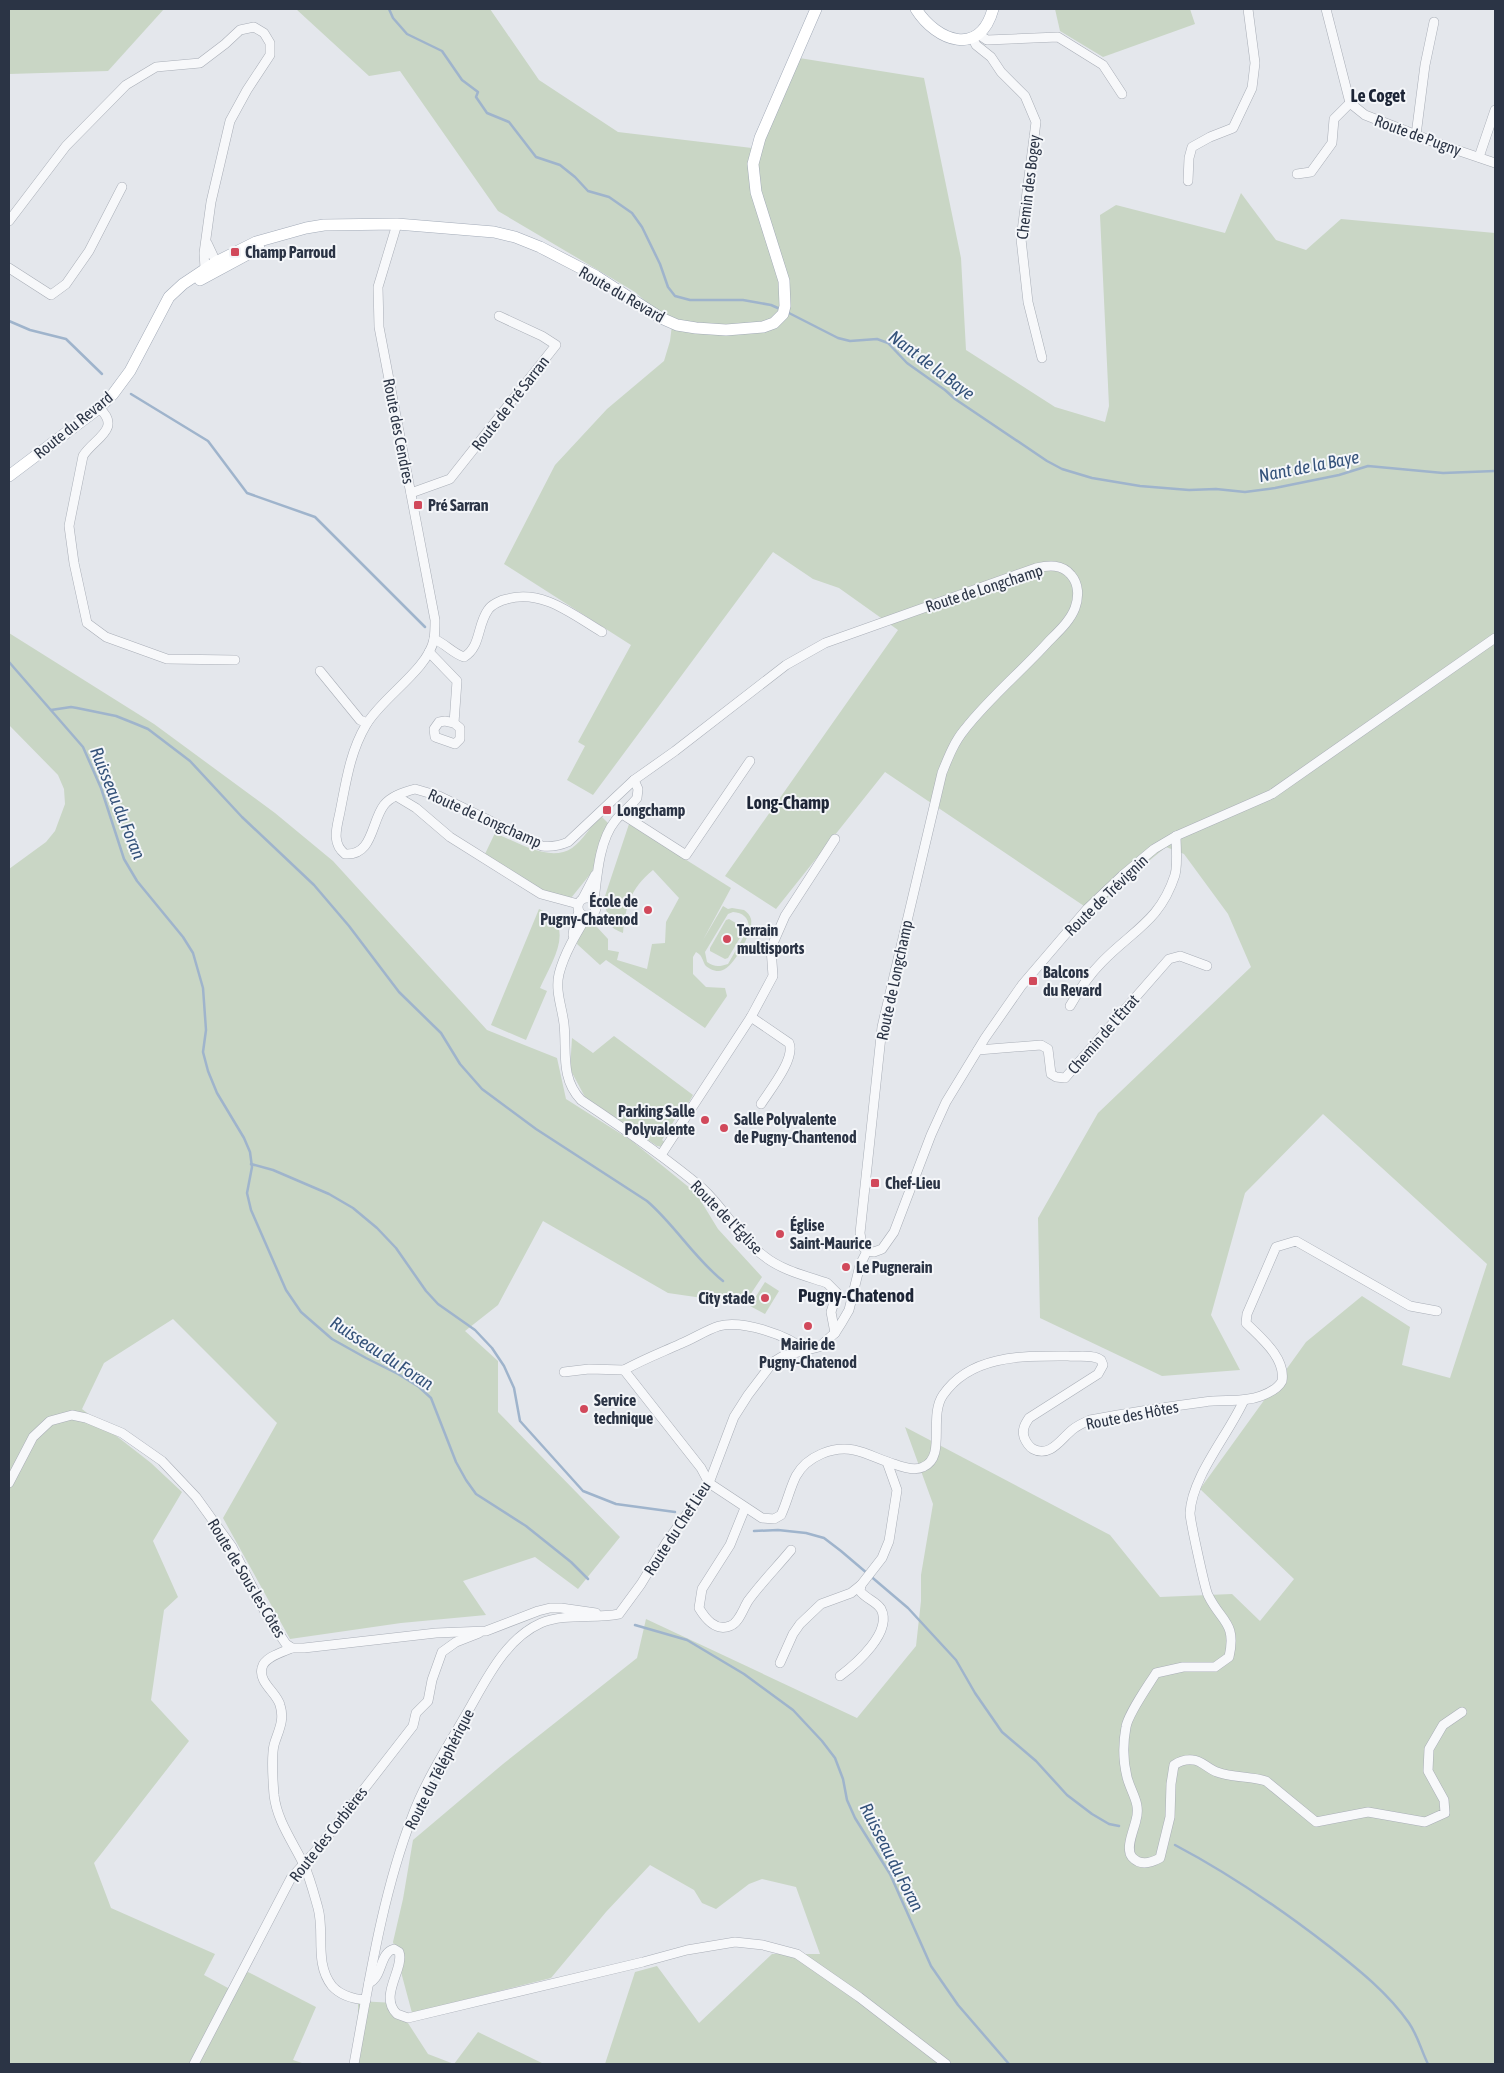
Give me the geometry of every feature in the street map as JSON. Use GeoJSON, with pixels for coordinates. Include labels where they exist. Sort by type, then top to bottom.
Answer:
{"type":"FeatureCollection","features":[{"type":"Feature","properties":{"kind":"main road","name":"Route du Revard"},"geometry":{"type":"LineString","coordinates":[[9,476],[99,408],[113,394],[130,371],[160,316],[179,295],[212,268],[256,242],[291,231],[324,225],[397,224],[454,228],[515,237],[540,247],[596,276],[655,314],[677,325],[696,328],[750,329],[763,327],[777,321],[783,314],[786,300],[780,263],[756,192],[752,164],[760,138],[816,9]]}},
{"type":"Feature","properties":{"kind":"main road"},"geometry":{"type":"LineString","coordinates":[[916,9],[929,25],[940,34],[958,40],[975,36],[986,27],[993,9]]}},
{"type":"Feature","properties":{"kind":"street"},"geometry":{"type":"LineString","coordinates":[[1188,181],[1189,158],[1192,147],[1210,137],[1233,128],[1252,88],[1255,63],[1248,9]]}},
{"type":"Feature","properties":{"kind":"street"},"geometry":{"type":"LineString","coordinates":[[1297,174],[1311,172],[1332,143],[1334,119],[1350,103],[1326,9]]}},
{"type":"Feature","properties":{"kind":"street"},"geometry":{"type":"LineString","coordinates":[[1416,135],[1425,65],[1434,22]]}},
{"type":"Feature","properties":{"kind":"street"},"geometry":{"type":"LineString","coordinates":[[9,221],[66,146],[126,86],[156,67],[200,62],[225,44],[240,30],[254,27],[264,33],[270,43],[270,55],[247,90],[230,121],[211,202],[207,243],[212,268]]}},
{"type":"Feature","properties":{"kind":"street"},"geometry":{"type":"LineString","coordinates":[[975,36],[987,40],[1058,37],[1103,65],[1122,94]]}},
{"type":"Feature","properties":{"kind":"street","name":"Chemin des Bogey"},"geometry":{"type":"LineString","coordinates":[[975,36],[976,45],[991,57],[1001,72],[1025,96],[1036,122],[1020,239],[1028,302],[1042,358]]}},
{"type":"Feature","properties":{"kind":"street","name":"Route de Pugny"},"geometry":{"type":"LineString","coordinates":[[1350,103],[1365,115],[1495,163]]}},
{"type":"Feature","properties":{"kind":"street"},"geometry":{"type":"LineString","coordinates":[[1479,157],[1495,110]]}},
{"type":"Feature","properties":{"kind":"street"},"geometry":{"type":"LineString","coordinates":[[9,268],[51,295],[66,284],[89,251],[122,187]]}},
{"type":"Feature","properties":{"kind":"street","name":"Route des Cendres"},"geometry":{"type":"LineString","coordinates":[[396,796],[383,806],[363,849],[350,854],[345,854],[340,850],[336,840],[336,832],[348,770],[356,746],[367,723],[429,652],[434,639],[435,620],[379,327],[378,287],[397,224]]}},
{"type":"Feature","properties":{"kind":"street","name":"Route de Pré Sarran"},"geometry":{"type":"LineString","coordinates":[[411,492],[450,479],[556,345],[542,336],[499,316]]}},
{"type":"Feature","properties":{"kind":"street"},"geometry":{"type":"LineString","coordinates":[[99,408],[103,411],[108,425],[107,431],[88,448],[83,456],[69,526],[74,563],[87,623],[106,637],[167,659],[235,660]]}},
{"type":"Feature","properties":{"kind":"street","name":"Route de Longchamp"},"geometry":{"type":"LineString","coordinates":[[396,796],[415,789],[423,791],[542,846],[552,847],[568,842],[634,780],[675,751],[786,665],[825,643],[1036,568],[1047,566],[1064,568],[1077,585],[1077,601],[1068,620],[988,702],[963,731],[942,773],[882,1027],[860,1234],[862,1246],[868,1251]]}},
{"type":"Feature","properties":{"kind":"street"},"geometry":{"type":"LineString","coordinates":[[434,639],[442,642],[454,654],[464,657],[471,652],[488,610],[501,600],[518,596],[537,598],[553,603],[602,632]]}},
{"type":"Feature","properties":{"kind":"street","name":"Route de Trévignin"},"geometry":{"type":"LineString","coordinates":[[868,1251],[874,1252],[882,1249],[894,1232],[930,1135],[946,1102],[978,1050],[1022,985],[1087,909],[1154,849],[1176,836],[1272,794],[1495,638]]}},
{"type":"Feature","properties":{"kind":"street"},"geometry":{"type":"LineString","coordinates":[[429,652],[457,681],[454,722]]}},
{"type":"Feature","properties":{"kind":"street"},"geometry":{"type":"LineString","coordinates":[[320,671],[360,720],[367,723]]}},
{"type":"Feature","properties":{"kind":"street"},"geometry":{"type":"LineString","coordinates":[[622,814],[686,855],[750,762]]}},
{"type":"Feature","properties":{"kind":"street"},"geometry":{"type":"LineString","coordinates":[[396,796],[416,808],[450,837],[541,894],[582,907],[593,914],[596,909],[594,901],[598,870],[605,841],[615,821],[638,798],[638,789],[634,780]]}},
{"type":"Feature","properties":{"kind":"street"},"geometry":{"type":"LineString","coordinates":[[626,787],[631,793],[631,806]]}},
{"type":"Feature","properties":{"kind":"street"},"geometry":{"type":"LineString","coordinates":[[1070,1006],[1085,981],[1102,962],[1146,925],[1159,909],[1176,873],[1176,836]]}},
{"type":"Feature","properties":{"kind":"street"},"geometry":{"type":"LineString","coordinates":[[661,1155],[751,1017],[773,976],[771,948],[785,916],[835,839]]}},
{"type":"Feature","properties":{"kind":"street"},"geometry":{"type":"LineString","coordinates":[[582,907],[598,870]]}},
{"type":"Feature","properties":{"kind":"street"},"geometry":{"type":"LineString","coordinates":[[582,907],[589,898],[594,901]]}},
{"type":"Feature","properties":{"kind":"street","name":"Route de l'Église"},"geometry":{"type":"LineString","coordinates":[[582,907],[573,938],[559,973],[557,985],[564,1024],[565,1061],[569,1082],[581,1100],[661,1155],[713,1198],[749,1242],[764,1257],[788,1269],[832,1286],[837,1293],[831,1312],[834,1333]]}},
{"type":"Feature","properties":{"kind":"street","name":"Chemin de l'Étrat"},"geometry":{"type":"LineString","coordinates":[[978,1050],[1041,1045],[1048,1049],[1052,1074],[1056,1077],[1065,1078],[1168,959],[1180,956],[1207,966]]}},
{"type":"Feature","properties":{"kind":"street"},"geometry":{"type":"LineString","coordinates":[[751,1017],[789,1043],[792,1048],[789,1061],[761,1104]]}},
{"type":"Feature","properties":{"kind":"street","name":"Route des Hôtes"},"geometry":{"type":"LineString","coordinates":[[708,1483],[745,1508],[767,1520],[778,1517],[781,1514],[800,1471],[814,1458],[834,1449],[857,1451],[905,1468],[921,1468],[929,1464],[935,1455],[935,1418],[943,1395],[970,1371],[980,1365],[1001,1359],[1091,1357],[1098,1358],[1103,1365],[1102,1370],[1094,1378],[1028,1418],[1024,1424],[1025,1440],[1029,1446],[1039,1452],[1047,1451],[1055,1446],[1081,1423],[1090,1420],[1203,1402],[1233,1399],[1244,1400],[1260,1396],[1274,1390],[1282,1381],[1283,1372],[1279,1360],[1246,1323],[1247,1314],[1276,1247],[1296,1241],[1410,1306],[1437,1311]]}},
{"type":"Feature","properties":{"kind":"street"},"geometry":{"type":"LineString","coordinates":[[564,1372],[589,1369],[624,1370],[647,1357],[720,1326],[754,1327],[783,1336],[806,1351],[819,1347],[834,1333],[849,1310],[860,1265],[868,1251]]}},
{"type":"Feature","properties":{"kind":"street","name":"Route du Chef Lieu"},"geometry":{"type":"LineString","coordinates":[[608,1616],[619,1614],[708,1483],[736,1414],[773,1362],[783,1356],[806,1351]]}},
{"type":"Feature","properties":{"kind":"street"},"geometry":{"type":"LineString","coordinates":[[624,1370],[701,1468],[708,1483]]}},
{"type":"Feature","properties":{"kind":"street"},"geometry":{"type":"LineString","coordinates":[[1244,1400],[1198,1482],[1190,1514],[1208,1594],[1227,1622],[1233,1640],[1229,1657],[1215,1667],[1183,1667],[1156,1673],[1126,1725],[1124,1756],[1127,1778],[1137,1802],[1138,1814],[1129,1848],[1131,1856],[1138,1862],[1152,1863],[1160,1858],[1170,1817],[1171,1784],[1174,1765],[1183,1760],[1195,1760],[1213,1771],[1233,1777],[1266,1781],[1316,1822],[1368,1812],[1425,1822],[1445,1813],[1444,1800],[1428,1771],[1428,1748],[1443,1725],[1462,1712]]}},
{"type":"Feature","properties":{"kind":"street","name":"Route de Sous les Côtes"},"geometry":{"type":"LineString","coordinates":[[9,1483],[34,1437],[50,1420],[72,1415],[86,1418],[122,1433],[162,1461],[196,1497],[232,1547],[266,1614],[286,1644],[292,1648],[436,1633],[486,1630],[550,1608],[608,1616]]}},
{"type":"Feature","properties":{"kind":"street"},"geometry":{"type":"LineString","coordinates":[[780,1663],[793,1634],[811,1613],[821,1604],[851,1593],[863,1582],[882,1558],[890,1541],[898,1490],[887,1462]]}},
{"type":"Feature","properties":{"kind":"street"},"geometry":{"type":"LineString","coordinates":[[745,1508],[730,1545],[702,1590],[699,1608],[707,1620],[719,1627],[730,1626],[736,1622],[748,1602],[791,1550]]}},
{"type":"Feature","properties":{"kind":"street"},"geometry":{"type":"LineString","coordinates":[[840,1676],[858,1662],[882,1629],[881,1609],[860,1591],[863,1582]]}},
{"type":"Feature","properties":{"kind":"street","name":"Route du Téléphérique"},"geometry":{"type":"LineString","coordinates":[[354,2064],[369,1983],[394,1870],[412,1815],[436,1769],[499,1660],[516,1639],[540,1623],[564,1618],[608,1616]]}},
{"type":"Feature","properties":{"kind":"street","name":"Route des Corbières"},"geometry":{"type":"LineString","coordinates":[[194,2064],[291,1878],[413,1726],[416,1713],[428,1700],[442,1652],[456,1642],[486,1630]]}},
{"type":"Feature","properties":{"kind":"street"},"geometry":{"type":"LineString","coordinates":[[292,1648],[265,1661],[262,1673],[264,1680],[276,1696],[281,1713],[280,1730],[274,1746],[276,1806],[288,1836],[304,1864],[319,1910],[322,1959],[328,1978],[332,1986],[345,1996],[366,2000]]}},
{"type":"Feature","properties":{"kind":"street"},"geometry":{"type":"LineString","coordinates":[[369,1983],[376,1978],[390,1950],[399,1952],[400,1959],[391,1988],[392,2005],[397,2014],[408,2018],[687,1950],[735,1942],[763,1945],[797,1954],[859,1997],[946,2064]]}},
{"type":"Feature","properties":{"kind":"green space"},"geometry":{"type":"Polygon","coordinates":[[[9,9],[164,9],[108,71],[9,74],[9,9]]]}},
{"type":"Feature","properties":{"kind":"green space"},"geometry":{"type":"Polygon","coordinates":[[[296,9],[490,9],[539,80],[618,132],[752,148],[793,57],[924,78],[961,258],[966,350],[1055,407],[1105,422],[1109,406],[1100,215],[1116,205],[1225,233],[1241,193],[1276,240],[1306,250],[1341,219],[1495,233],[1495,2064],[605,2064],[635,1972],[657,1966],[699,2023],[772,1954],[820,1954],[796,1887],[762,1879],[749,1884],[716,1909],[702,1903],[694,1890],[650,1865],[606,1912],[551,1978],[412,2013],[393,1942],[403,1899],[413,1840],[503,1764],[637,1658],[646,1619],[857,1718],[916,1646],[921,1601],[921,1575],[933,1504],[905,1427],[1110,1535],[1160,1597],[1232,1594],[1260,1621],[1294,1579],[1200,1489],[1306,1342],[1362,1296],[1410,1327],[1402,1365],[1450,1378],[1487,1264],[1323,1114],[1245,1193],[1211,1315],[1240,1370],[1162,1376],[1040,1318],[1038,1218],[1098,1113],[1251,967],[1228,914],[1184,854],[1166,847],[1128,878],[1093,912],[885,772],[776,909],[725,876],[898,630],[839,588],[813,579],[773,552],[593,795],[567,780],[585,746],[578,742],[631,645],[504,564],[555,465],[607,409],[664,361],[670,341],[672,325],[635,292],[498,211],[400,71],[369,76],[296,9]]]}},
{"type":"Feature","properties":{"kind":"green space"},"geometry":{"type":"Polygon","coordinates":[[[1055,9],[1190,9],[1195,24],[1103,57],[1060,31],[1055,9]]]}},
{"type":"Feature","properties":{"kind":"green space"},"geometry":{"type":"Polygon","coordinates":[[[9,633],[154,724],[275,813],[333,861],[487,1030],[557,1058],[566,1099],[632,1141],[696,1193],[718,1229],[762,1277],[744,1304],[668,1293],[543,1221],[498,1305],[465,1331],[498,1361],[498,1412],[620,1537],[578,1589],[535,1557],[463,1581],[486,1615],[401,1623],[290,1639],[223,1518],[277,1423],[173,1319],[104,1363],[82,1409],[151,1463],[182,1492],[153,1541],[178,1597],[164,1610],[151,1700],[189,1741],[94,1863],[111,1908],[215,1954],[204,1975],[228,1988],[248,1972],[316,2007],[293,2060],[305,2064],[9,2064],[9,869],[46,842],[55,831],[65,804],[64,789],[58,775],[9,725],[9,633]]]}},
{"type":"Feature","properties":{"kind":"green space"},"geometry":{"type":"Polygon","coordinates":[[[600,815],[608,823],[592,872],[571,898],[543,892],[485,854],[495,833],[523,846],[544,852],[563,852],[572,848],[580,841],[600,815]]]}},
{"type":"Feature","properties":{"kind":"green space"},"geometry":{"type":"Polygon","coordinates":[[[629,824],[731,888],[703,940],[723,906],[728,909],[744,910],[750,916],[751,924],[742,948],[732,962],[723,970],[716,971],[709,968],[696,952],[693,957],[693,974],[706,987],[725,988],[727,996],[705,1028],[606,960],[600,965],[577,944],[581,926],[588,923],[596,926],[608,939],[608,950],[619,952],[617,960],[647,969],[652,944],[665,943],[666,922],[679,898],[653,870],[639,884],[630,898],[623,933],[612,927],[609,923],[612,916],[607,912],[603,902],[629,824]],[[737,913],[728,914],[705,952],[707,962],[710,964],[722,966],[728,964],[749,927],[746,918],[737,913]]]}},
{"type":"Feature","properties":{"kind":"green space"},"geometry":{"type":"Polygon","coordinates":[[[539,909],[551,916],[557,924],[560,934],[555,955],[540,988],[547,991],[526,1040],[491,1025],[539,909]]]}},
{"type":"Feature","properties":{"kind":"green space","name":"Terrain multisports"},"geometry":{"type":"Polygon","coordinates":[[[729,919],[744,928],[744,931],[728,958],[725,959],[710,951],[710,948],[726,920],[729,919]]]}},
{"type":"Feature","properties":{"kind":"green space"},"geometry":{"type":"Polygon","coordinates":[[[614,1036],[693,1095],[685,1109],[682,1108],[662,1140],[666,1143],[663,1147],[657,1146],[585,1097],[570,1069],[572,1038],[593,1053],[614,1036]]]}},
{"type":"Feature","properties":{"kind":"green space","name":"City stade"},"geometry":{"type":"Polygon","coordinates":[[[765,1282],[779,1291],[765,1314],[750,1306],[765,1282]]]}},
{"type":"Feature","properties":{"kind":"green space"},"geometry":{"type":"Polygon","coordinates":[[[358,2001],[395,2003],[428,2054],[454,2064],[358,2064],[358,2001]]]}},
{"type":"Feature","properties":{"kind":"green space"},"geometry":{"type":"Polygon","coordinates":[[[478,2032],[544,2064],[454,2064],[478,2032]]]}},
{"type":"Feature","properties":{"kind":"waterway","name":"Nant de la Baye"},"geometry":{"type":"LineString","coordinates":[[389,9],[393,18],[407,34],[442,51],[462,80],[478,92],[476,97],[487,113],[509,122],[536,157],[560,165],[588,191],[609,197],[632,213],[642,227],[660,264],[668,287],[675,296],[690,300],[743,300],[771,305],[780,309]]}},
{"type":"Feature","properties":{"kind":"waterway","name":"Nant de la Baye"},"geometry":{"type":"LineString","coordinates":[[787,312],[838,338],[850,341],[877,339],[888,343],[907,363],[955,399],[1047,461],[1062,469],[1092,478],[1140,486],[1245,492],[1339,475],[1368,466],[1443,473],[1495,471]]}},
{"type":"Feature","properties":{"kind":"waterway"},"geometry":{"type":"LineString","coordinates":[[9,321],[30,330],[66,339],[102,374]]}},
{"type":"Feature","properties":{"kind":"waterway"},"geometry":{"type":"LineString","coordinates":[[131,394],[208,441],[247,493],[315,517],[425,627]]}},
{"type":"Feature","properties":{"kind":"waterway","name":"Ruisseau du Foran"},"geometry":{"type":"LineString","coordinates":[[9,662],[83,747],[101,788],[124,859],[137,881],[183,937],[193,953],[203,988],[206,1030],[203,1052],[208,1071],[217,1093],[244,1138],[250,1152],[252,1167],[247,1193],[251,1210],[286,1290],[301,1312],[332,1339],[398,1374],[419,1387],[431,1398],[456,1462],[476,1494],[526,1526],[571,1562],[588,1579]]}},
{"type":"Feature","properties":{"kind":"waterway"},"geometry":{"type":"LineString","coordinates":[[51,710],[71,707],[116,716],[148,729],[190,761],[242,817],[314,885],[349,926],[399,992],[441,1033],[460,1064],[482,1089],[536,1129],[647,1201],[723,1281]]}},
{"type":"Feature","properties":{"kind":"waterway"},"geometry":{"type":"LineString","coordinates":[[251,1164],[273,1170],[329,1194],[353,1208],[377,1228],[396,1248],[426,1291],[438,1304],[475,1330],[492,1348],[504,1366],[514,1388],[520,1421],[583,1491],[616,1504],[675,1512]]}},
{"type":"Feature","properties":{"kind":"waterway"},"geometry":{"type":"LineString","coordinates":[[754,1531],[778,1530],[806,1533],[824,1538],[841,1551],[908,1608],[956,1660],[975,1693],[1002,1732],[1036,1761],[1067,1795],[1092,1814],[1109,1824],[1119,1826]]}},
{"type":"Feature","properties":{"kind":"waterway","name":"Ruisseau du Foran"},"geometry":{"type":"LineString","coordinates":[[635,1625],[687,1640],[744,1674],[793,1710],[822,1741],[835,1758],[843,1779],[847,1800],[855,1818],[890,1874],[931,1966],[958,2005],[1009,2064]]}},
{"type":"Feature","properties":{"kind":"waterway"},"geometry":{"type":"LineString","coordinates":[[1175,1845],[1216,1868],[1293,1919],[1362,1973],[1392,2002],[1409,2023],[1428,2064]]}},
{"type":"Feature","properties":{"kind":"place","name":"Champ Parroud"},"geometry":{"type":"Point","coordinates":[235,252]}},
{"type":"Feature","properties":{"kind":"place","name":"Pré Sarran"},"geometry":{"type":"Point","coordinates":[418,505]}},
{"type":"Feature","properties":{"kind":"place","name":"Longchamp"},"geometry":{"type":"Point","coordinates":[607,810]}},
{"type":"Feature","properties":{"kind":"place","name":"École de Pugny-Chatenod"},"geometry":{"type":"Point","coordinates":[648,910]}},
{"type":"Feature","properties":{"kind":"place","name":"Terrain multisports"},"geometry":{"type":"Point","coordinates":[727,939]}},
{"type":"Feature","properties":{"kind":"place","name":"Balcons du Revard"},"geometry":{"type":"Point","coordinates":[1033,981]}},
{"type":"Feature","properties":{"kind":"place","name":"Parking Salle Polyvalente"},"geometry":{"type":"Point","coordinates":[705,1120]}},
{"type":"Feature","properties":{"kind":"place","name":"Salle Polyvalente de Pugny-Chantenod"},"geometry":{"type":"Point","coordinates":[724,1128]}},
{"type":"Feature","properties":{"kind":"place","name":"Chef-Lieu"},"geometry":{"type":"Point","coordinates":[875,1183]}},
{"type":"Feature","properties":{"kind":"place","name":"Église Saint-Maurice"},"geometry":{"type":"Point","coordinates":[780,1234]}},
{"type":"Feature","properties":{"kind":"place","name":"Le Pugnerain"},"geometry":{"type":"Point","coordinates":[846,1267]}},
{"type":"Feature","properties":{"kind":"place","name":"City stade"},"geometry":{"type":"Point","coordinates":[765,1298]}},
{"type":"Feature","properties":{"kind":"place","name":"Mairie de Pugny-Chatenod"},"geometry":{"type":"Point","coordinates":[808,1326]}},
{"type":"Feature","properties":{"kind":"place","name":"Service technique"},"geometry":{"type":"Point","coordinates":[584,1409]}},
{"type":"Feature","properties":{"kind":"district","name":"Le Coget"},"geometry":{"type":"Point","coordinates":[1378,95]}},
{"type":"Feature","properties":{"kind":"district","name":"Long-Champ"},"geometry":{"type":"Point","coordinates":[788,802]}},
{"type":"Feature","properties":{"kind":"district","name":"Pugny-Chatenod"},"geometry":{"type":"Point","coordinates":[856,1295]}}]}
